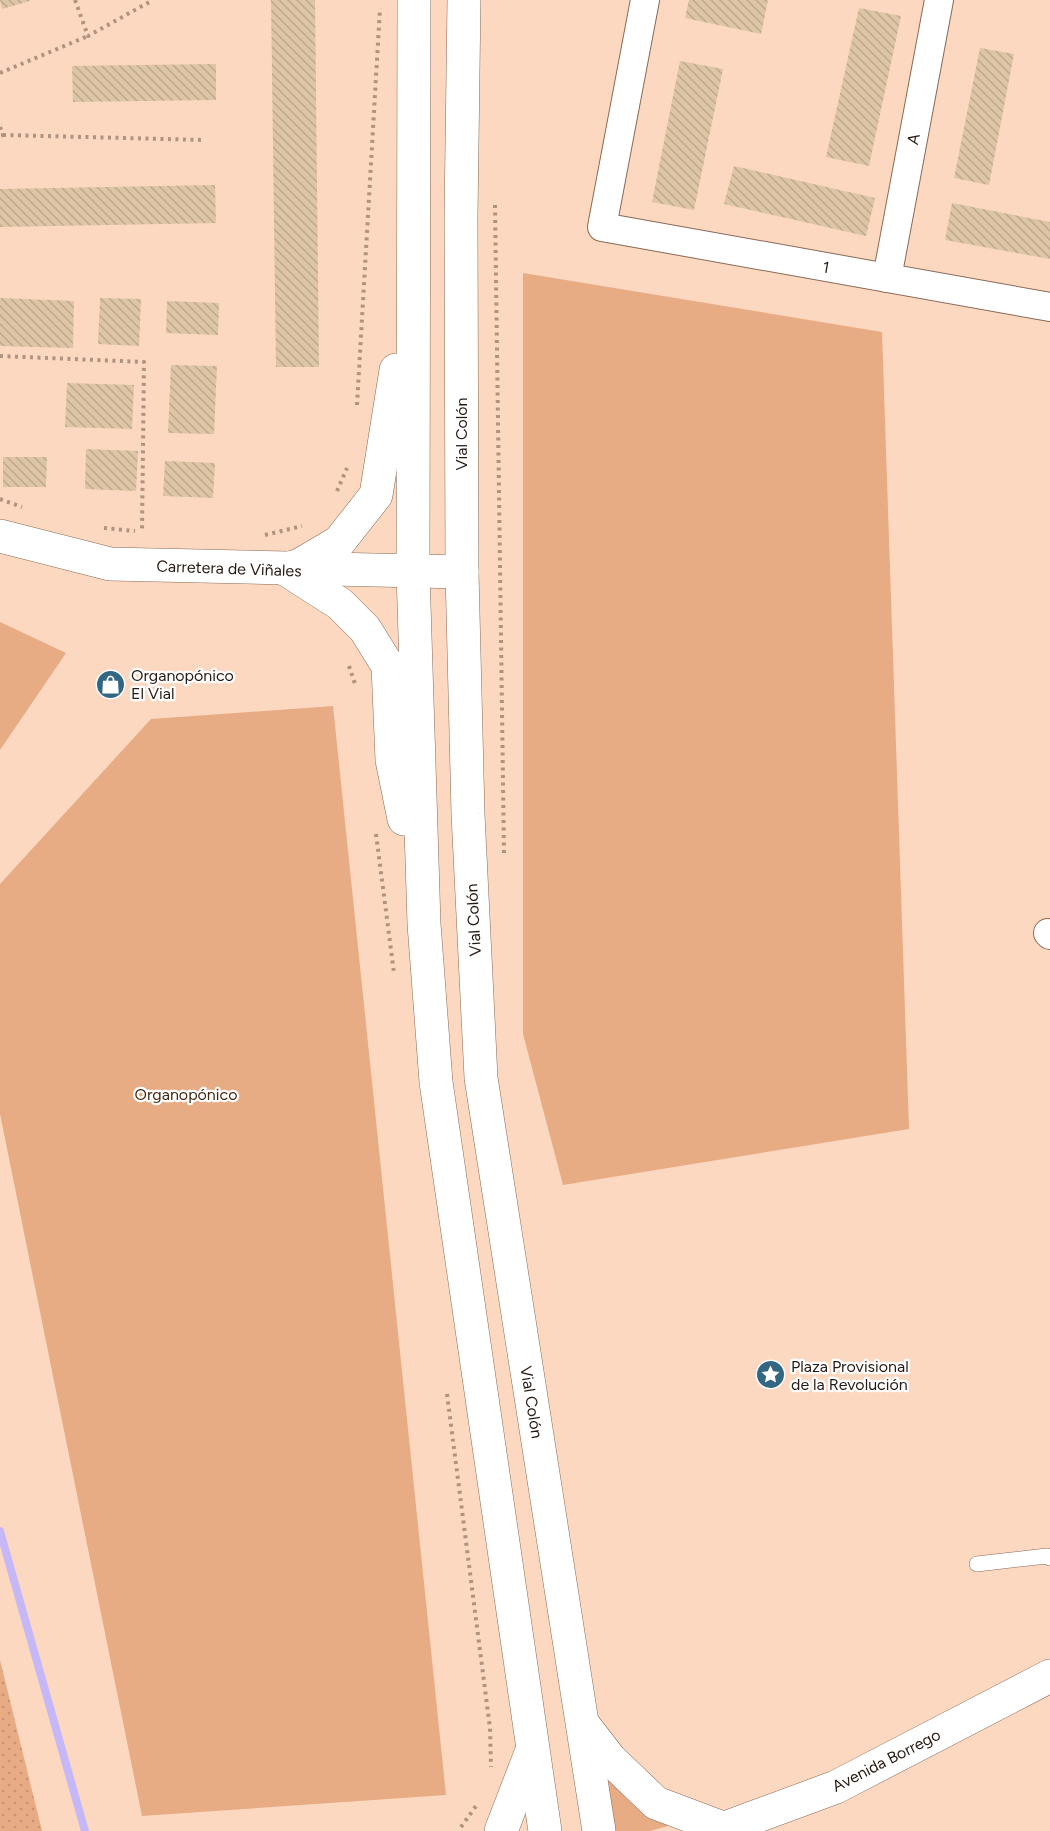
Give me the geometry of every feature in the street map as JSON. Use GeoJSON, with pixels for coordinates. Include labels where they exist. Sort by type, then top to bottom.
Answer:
{"type":"FeatureCollection","features":[{"type":"Feature","properties":{"kind":"main road"},"geometry":{"type":"LineString","coordinates":[[414,0],[413,572],[424,924],[436,1082],[545,1831]]}},
{"type":"Feature","properties":{"kind":"main road","name":"Vial Colón"},"geometry":{"type":"LineString","coordinates":[[464,0],[461,217],[462,572],[468,814],[481,1078],[599,1831]]}},
{"type":"Feature","properties":{"kind":"main road"},"geometry":{"type":"LineString","coordinates":[[285,569],[300,565],[339,542],[376,495],[400,346],[403,254],[413,162]]}},
{"type":"Feature","properties":{"kind":"main road","name":"Carretera de Viñales"},"geometry":{"type":"LineString","coordinates":[[0,536],[110,564],[462,572]]}},
{"type":"Feature","properties":{"kind":"main road"},"geometry":{"type":"LineString","coordinates":[[285,569],[340,604],[365,629],[388,666],[392,760],[424,924]]}},
{"type":"Feature","properties":{"kind":"main road","name":"Avenida Borrego"},"geometry":{"type":"LineString","coordinates":[[721,1830],[836,1787],[1050,1676]]}},
{"type":"Feature","properties":{"kind":"main road"},"geometry":{"type":"LineString","coordinates":[[582,1722],[610,1759],[656,1803],[721,1830]]}},
{"type":"Feature","properties":{"kind":"main road"},"geometry":{"type":"LineString","coordinates":[[501,1831],[532,1748]]}},
{"type":"Feature","properties":{"kind":"street","name":"1"},"geometry":{"type":"LineString","coordinates":[[645,0],[602,227],[1050,307]]}},
{"type":"Feature","properties":{"kind":"street","name":"A"},"geometry":{"type":"LineString","coordinates":[[887,278],[939,0]]}},
{"type":"Feature","properties":{"kind":"lane"},"geometry":{"type":"LineString","coordinates":[[977,1564],[1047,1556],[1050,1558]]}},
{"type":"Feature","properties":{"kind":"path"},"geometry":{"type":"LineString","coordinates":[[75,0],[88,36]]}},
{"type":"Feature","properties":{"kind":"path"},"geometry":{"type":"LineString","coordinates":[[0,73],[88,36],[153,0]]}},
{"type":"Feature","properties":{"kind":"path"},"geometry":{"type":"LineString","coordinates":[[356,417],[381,0]]}},
{"type":"Feature","properties":{"kind":"path"},"geometry":{"type":"LineString","coordinates":[[0,127],[2,135],[205,140]]}},
{"type":"Feature","properties":{"kind":"path"},"geometry":{"type":"LineString","coordinates":[[495,203],[504,858]]}},
{"type":"Feature","properties":{"kind":"path"},"geometry":{"type":"LineString","coordinates":[[0,356],[144,362],[142,532]]}},
{"type":"Feature","properties":{"kind":"path"},"geometry":{"type":"LineString","coordinates":[[335,495],[349,463]]}},
{"type":"Feature","properties":{"kind":"path"},"geometry":{"type":"LineString","coordinates":[[0,499],[33,512]]}},
{"type":"Feature","properties":{"kind":"path"},"geometry":{"type":"LineString","coordinates":[[258,537],[310,525]]}},
{"type":"Feature","properties":{"kind":"path"},"geometry":{"type":"LineString","coordinates":[[98,528],[150,532]]}},
{"type":"Feature","properties":{"kind":"path"},"geometry":{"type":"LineString","coordinates":[[348,665],[359,698]]}},
{"type":"Feature","properties":{"kind":"path"},"geometry":{"type":"LineString","coordinates":[[376,828],[395,982]]}},
{"type":"Feature","properties":{"kind":"path"},"geometry":{"type":"LineString","coordinates":[[446,1385],[490,1728],[492,1772]]}},
{"type":"Feature","properties":{"kind":"path"},"geometry":{"type":"LineString","coordinates":[[461,1827],[480,1801]]}},
{"type":"Feature","properties":{"kind":"green space"},"geometry":{"type":"Polygon","coordinates":[[[523,273],[882,332],[909,1129],[563,1185],[523,1034],[523,273]]]}},
{"type":"Feature","properties":{"kind":"green space"},"geometry":{"type":"Polygon","coordinates":[[[0,622],[66,653],[0,750],[0,622]]]}},
{"type":"Feature","properties":{"kind":"green space","name":"Organopónico"},"geometry":{"type":"Polygon","coordinates":[[[333,706],[446,1795],[142,1816],[0,1114],[0,884],[151,719],[333,706]]]}},
{"type":"Feature","properties":{"kind":"green space"},"geometry":{"type":"Polygon","coordinates":[[[0,1660],[42,1831],[0,1831],[0,1660]]]}},
{"type":"Feature","properties":{"kind":"green space"},"geometry":{"type":"Polygon","coordinates":[[[602,1771],[668,1826],[650,1831],[615,1831],[602,1771]]]}},
{"type":"Feature","properties":{"kind":"building"},"geometry":{"type":"Polygon","coordinates":[[[0,0],[30,0],[30,1],[2,9],[0,0]]]}},
{"type":"Feature","properties":{"kind":"building"},"geometry":{"type":"Polygon","coordinates":[[[271,0],[315,0],[319,367],[276,367],[271,0]]]}},
{"type":"Feature","properties":{"kind":"building"},"geometry":{"type":"Polygon","coordinates":[[[689,0],[768,0],[761,34],[685,18],[689,0]]]}},
{"type":"Feature","properties":{"kind":"building"},"geometry":{"type":"Polygon","coordinates":[[[859,8],[901,16],[869,166],[826,157],[859,8]]]}},
{"type":"Feature","properties":{"kind":"building"},"geometry":{"type":"Polygon","coordinates":[[[980,48],[1014,54],[989,185],[954,178],[980,48]]]}},
{"type":"Feature","properties":{"kind":"building"},"geometry":{"type":"Polygon","coordinates":[[[680,61],[723,69],[694,210],[652,202],[680,61]]]}},
{"type":"Feature","properties":{"kind":"building"},"geometry":{"type":"Polygon","coordinates":[[[216,64],[216,100],[73,102],[72,66],[216,64]]]}},
{"type":"Feature","properties":{"kind":"building"},"geometry":{"type":"Polygon","coordinates":[[[734,166],[875,198],[866,236],[724,204],[734,166]]]}},
{"type":"Feature","properties":{"kind":"building"},"geometry":{"type":"Polygon","coordinates":[[[215,185],[216,223],[0,227],[0,189],[215,185]]]}},
{"type":"Feature","properties":{"kind":"building"},"geometry":{"type":"Polygon","coordinates":[[[952,203],[1050,222],[1050,259],[945,240],[952,203]]]}},
{"type":"Feature","properties":{"kind":"building"},"geometry":{"type":"Polygon","coordinates":[[[0,298],[74,301],[73,348],[0,346],[0,298]]]}},
{"type":"Feature","properties":{"kind":"building"},"geometry":{"type":"Polygon","coordinates":[[[100,298],[141,299],[139,346],[98,344],[100,298]]]}},
{"type":"Feature","properties":{"kind":"building"},"geometry":{"type":"Polygon","coordinates":[[[167,301],[219,303],[218,335],[166,333],[167,301]]]}},
{"type":"Feature","properties":{"kind":"building"},"geometry":{"type":"Polygon","coordinates":[[[171,365],[217,366],[214,434],[168,433],[171,365]]]}},
{"type":"Feature","properties":{"kind":"building"},"geometry":{"type":"Polygon","coordinates":[[[67,383],[134,385],[132,429],[65,427],[67,383]]]}},
{"type":"Feature","properties":{"kind":"building"},"geometry":{"type":"Polygon","coordinates":[[[86,449],[138,451],[136,491],[85,489],[86,449]]]}},
{"type":"Feature","properties":{"kind":"building"},"geometry":{"type":"Polygon","coordinates":[[[3,457],[47,457],[46,487],[3,487],[3,457]]]}},
{"type":"Feature","properties":{"kind":"building"},"geometry":{"type":"Polygon","coordinates":[[[165,461],[215,463],[213,498],[163,496],[165,461]]]}},
{"type":"Feature","properties":{"kind":"waterway"},"geometry":{"type":"LineString","coordinates":[[0,1531],[85,1831]]}},
{"type":"Feature","properties":{"kind":"place","name":"Organopónico El Vial"},"geometry":{"type":"Point","coordinates":[110,684]}},
{"type":"Feature","properties":{"kind":"place","name":"Plaza Provisional de la Revolución"},"geometry":{"type":"Point","coordinates":[770,1375]}}]}
